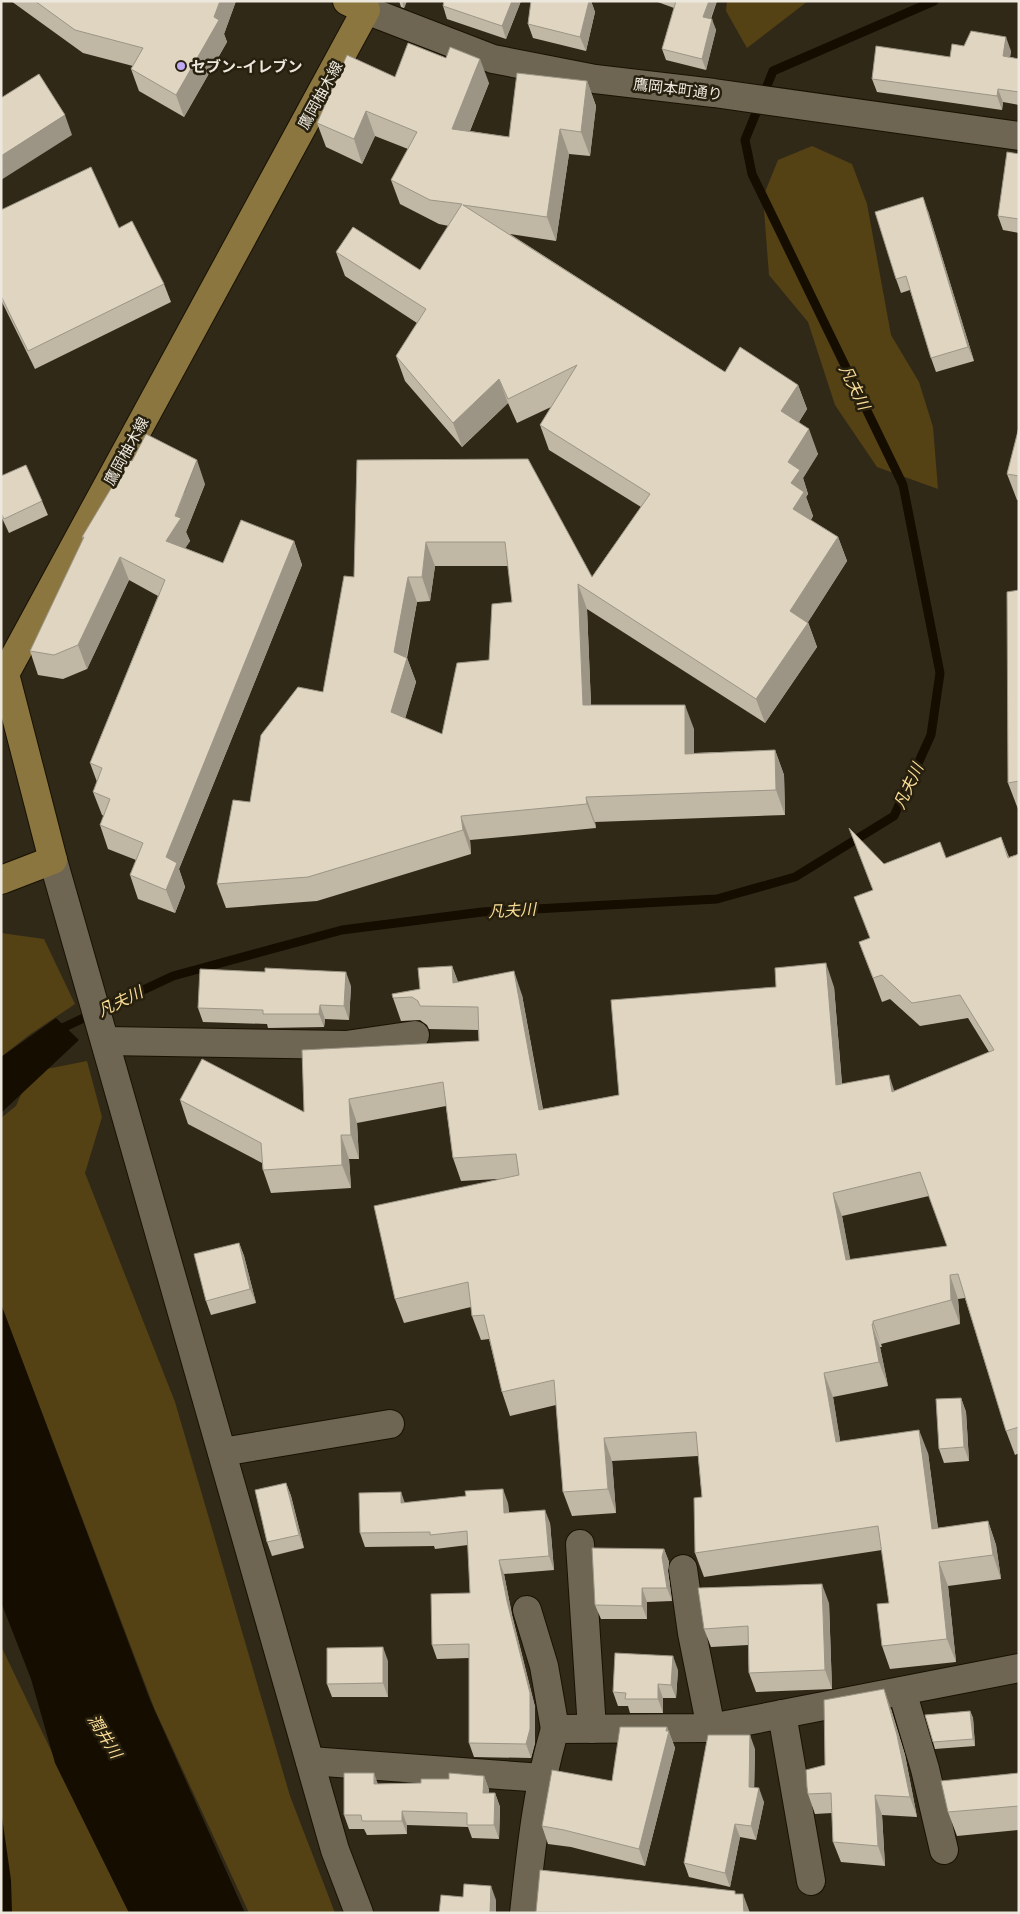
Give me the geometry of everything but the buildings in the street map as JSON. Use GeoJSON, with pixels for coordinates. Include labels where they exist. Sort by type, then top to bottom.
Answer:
{"type":"FeatureCollection","features":[{"type":"Feature","properties":{"kind":"main road","name":"鷹岡柚木線"},"geometry":{"type":"LineString","coordinates":[[53,860],[3,672],[357,6]]}},
{"type":"Feature","properties":{"kind":"main road"},"geometry":{"type":"LineString","coordinates":[[1,880],[53,860]]}},
{"type":"Feature","properties":{"kind":"street","name":"鷹岡本町通り"},"geometry":{"type":"LineString","coordinates":[[357,6],[493,59],[595,79],[1019,136]]}},
{"type":"Feature","properties":{"kind":"street"},"geometry":{"type":"LineString","coordinates":[[53,860],[335,1850],[359,1913]]}},
{"type":"Feature","properties":{"kind":"street"},"geometry":{"type":"LineString","coordinates":[[105,1038],[346,1046],[415,1035]]}},
{"type":"Feature","properties":{"kind":"street"},"geometry":{"type":"LineString","coordinates":[[222,1452],[390,1424]]}},
{"type":"Feature","properties":{"kind":"street"},"geometry":{"type":"LineString","coordinates":[[580,1544],[592,1729]]}},
{"type":"Feature","properties":{"kind":"street"},"geometry":{"type":"LineString","coordinates":[[684,1569],[692,1633],[711,1728]]}},
{"type":"Feature","properties":{"kind":"street"},"geometry":{"type":"LineString","coordinates":[[524,1913],[533,1834],[547,1754],[555,1729],[544,1666],[527,1610]]}},
{"type":"Feature","properties":{"kind":"street"},"geometry":{"type":"LineString","coordinates":[[555,1729],[711,1728],[1019,1668]]}},
{"type":"Feature","properties":{"kind":"street"},"geometry":{"type":"LineString","coordinates":[[902,1691],[925,1769],[944,1850]]}},
{"type":"Feature","properties":{"kind":"street"},"geometry":{"type":"LineString","coordinates":[[782,1714],[811,1881]]}},
{"type":"Feature","properties":{"kind":"street"},"geometry":{"type":"LineString","coordinates":[[310,1761],[543,1778]]}},
{"type":"Feature","properties":{"kind":"shaded area"},"geometry":{"type":"Polygon","coordinates":[[[727,1],[808,1],[747,48],[726,11],[727,1]]]}},
{"type":"Feature","properties":{"kind":"shaded area"},"geometry":{"type":"Polygon","coordinates":[[[812,146],[852,164],[867,204],[891,335],[919,382],[933,427],[938,489],[877,467],[835,405],[808,322],[769,275],[763,197],[778,160],[812,146]]]}},
{"type":"Feature","properties":{"kind":"shaded area"},"geometry":{"type":"Polygon","coordinates":[[[1,933],[44,939],[75,1004],[29,1035],[1,1057],[1,933]]]}},
{"type":"Feature","properties":{"kind":"shaded area"},"geometry":{"type":"Polygon","coordinates":[[[87,1061],[102,1117],[85,1173],[175,1402],[290,1796],[335,1913],[249,1913],[155,1710],[2,1307],[1,1118],[16,1106],[31,1072],[87,1061]]]}},
{"type":"Feature","properties":{"kind":"shaded area"},"geometry":{"type":"Polygon","coordinates":[[[1,1646],[102,1857],[137,1913],[12,1913],[1,1834],[1,1646]]]}},
{"type":"Feature","properties":{"kind":"water"},"geometry":{"type":"Polygon","coordinates":[[[56,1018],[79,1040],[1,1113],[1,1057],[56,1018]]]}},
{"type":"Feature","properties":{"kind":"water","name":"潤井川"},"geometry":{"type":"Polygon","coordinates":[[[1,1304],[150,1700],[245,1913],[129,1913],[55,1763],[31,1679],[1,1602],[1,1304]]]}},
{"type":"Feature","properties":{"kind":"water"},"geometry":{"type":"Polygon","coordinates":[[[1,1810],[11,1880],[12,1913],[1,1913],[1,1810]]]}},
{"type":"Feature","properties":{"kind":"waterway","name":"凡夫川"},"geometry":{"type":"LineString","coordinates":[[56,1031],[173,976],[342,930],[482,912],[717,899],[795,877],[894,816],[931,735],[940,673],[903,485],[752,174],[745,140],[773,71],[934,1]]}},
{"type":"Feature","properties":{"kind":"place","name":"セブン-イレブン"},"geometry":{"type":"Point","coordinates":[181,66]}}]}
